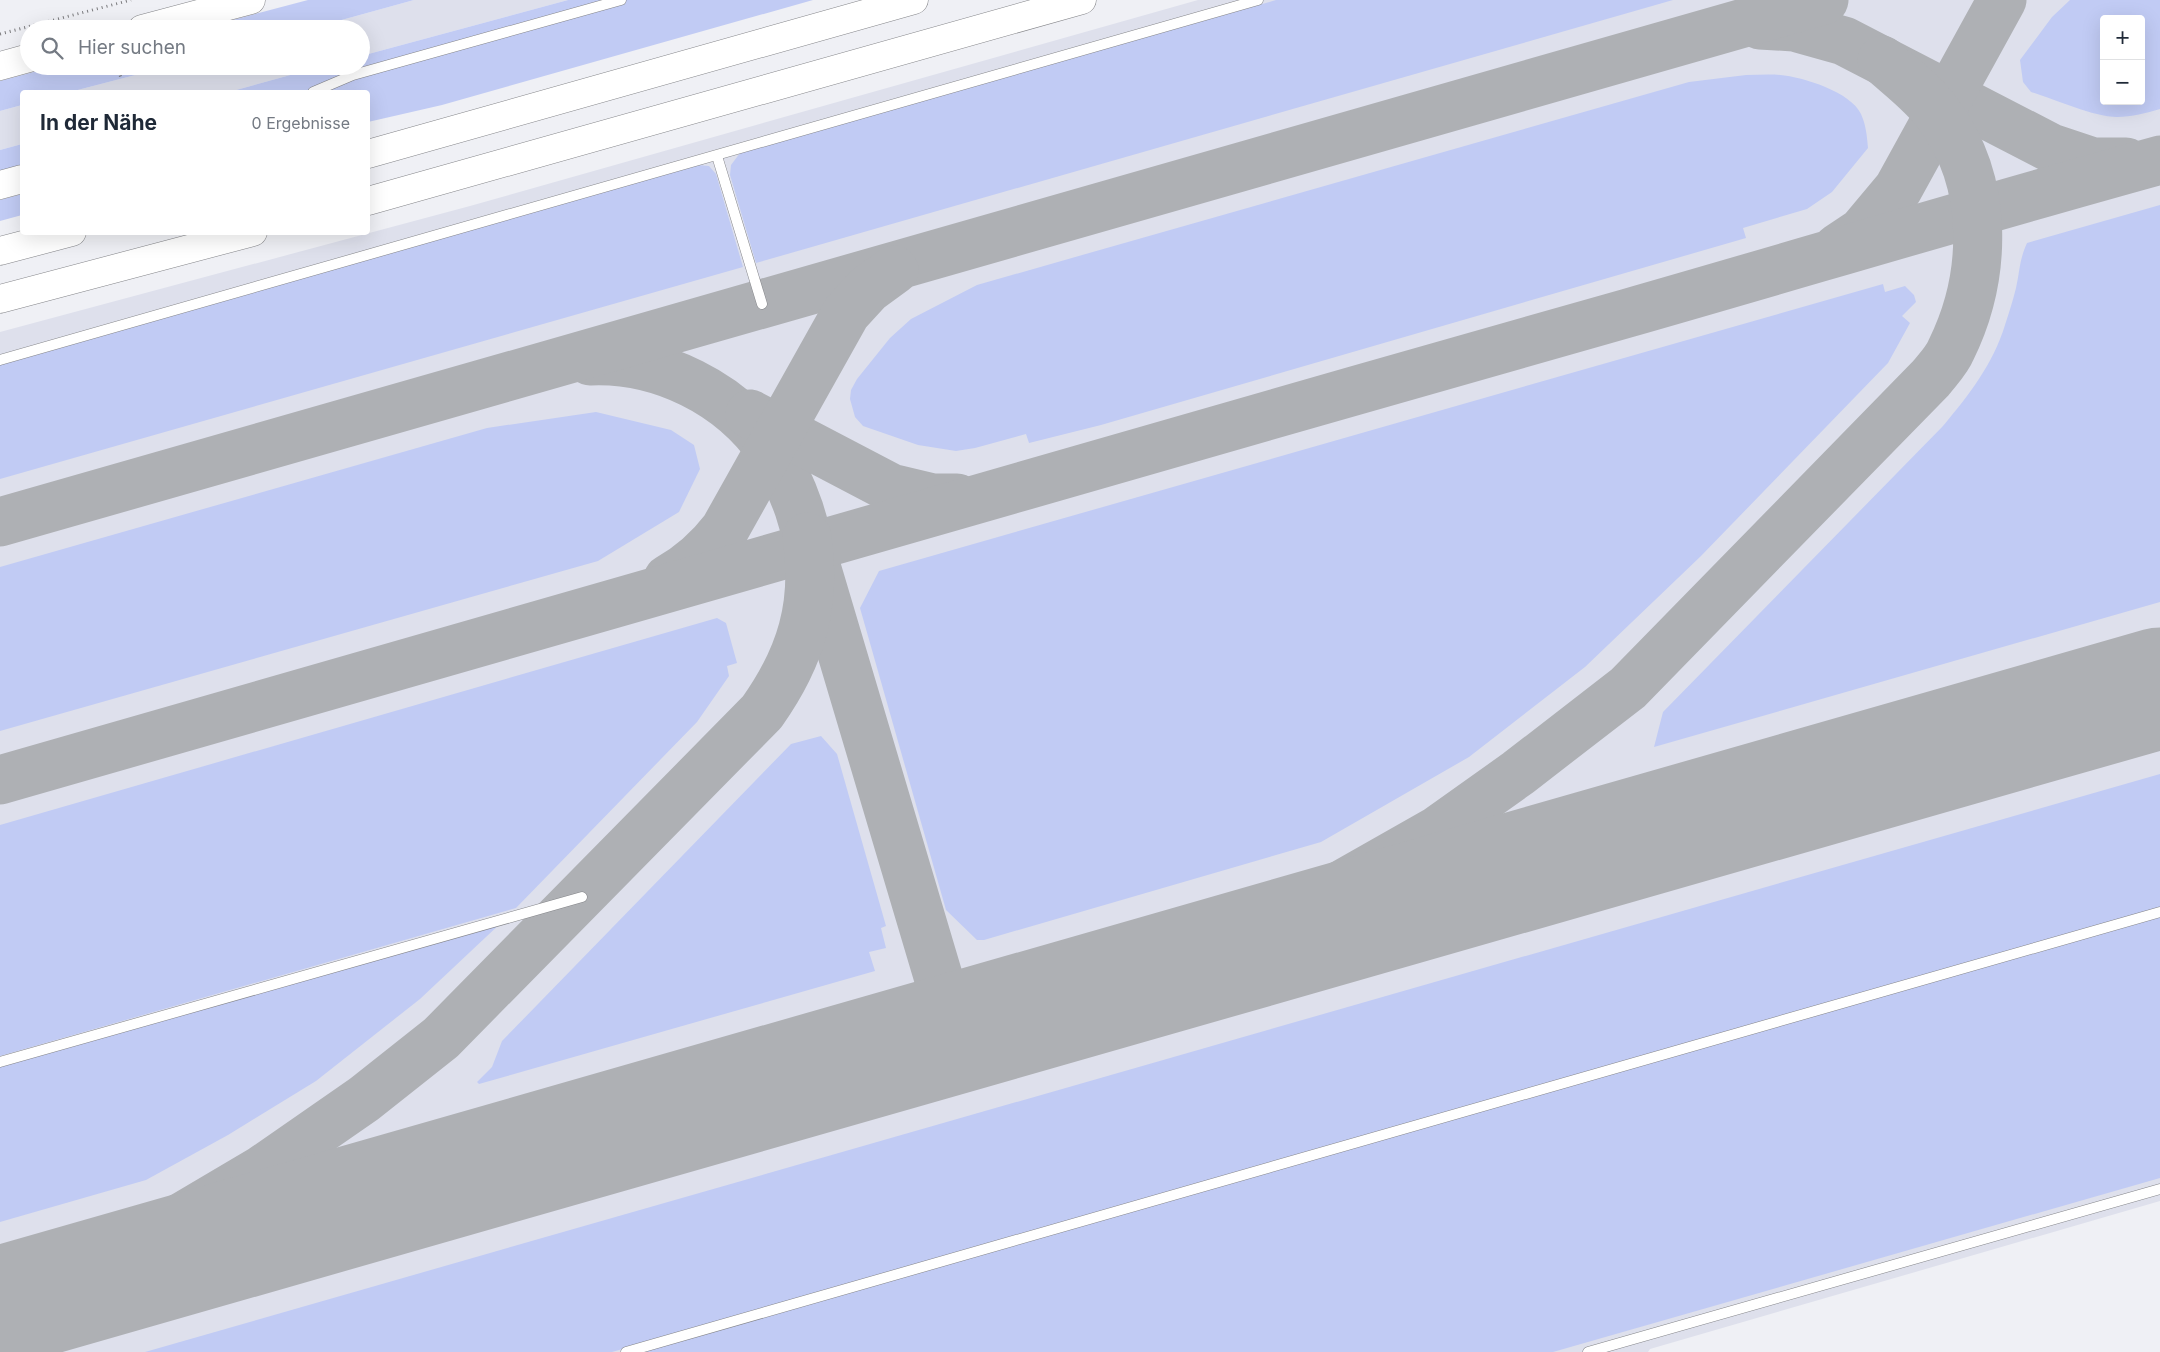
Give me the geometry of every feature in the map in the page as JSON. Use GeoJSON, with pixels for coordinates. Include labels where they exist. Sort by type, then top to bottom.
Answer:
{"type":"FeatureCollection","features":[{"type":"Feature","properties":{"kind":"main road"},"geometry":{"type":"LineString","coordinates":[[176,20],[251,0]]}},
{"type":"Feature","properties":{"kind":"main road"},"geometry":{"type":"LineString","coordinates":[[370,153],[914,0]]}},
{"type":"Feature","properties":{"kind":"main road"},"geometry":{"type":"LineString","coordinates":[[370,200],[1082,0]]}},
{"type":"Feature","properties":{"kind":"main road"},"geometry":{"type":"LineString","coordinates":[[0,66],[20,60]]}},
{"type":"Feature","properties":{"kind":"main road"},"geometry":{"type":"LineString","coordinates":[[370,135],[440,133]]}},
{"type":"Feature","properties":{"kind":"main road"},"geometry":{"type":"LineString","coordinates":[[0,185],[20,180]]}},
{"type":"Feature","properties":{"kind":"main road"},"geometry":{"type":"LineString","coordinates":[[0,251],[61,235]]}},
{"type":"Feature","properties":{"kind":"main road"},"geometry":{"type":"LineString","coordinates":[[0,299],[242,235]]}},
{"type":"Feature","properties":{"kind":"lane"},"geometry":{"type":"LineString","coordinates":[[370,70],[621,0]]}},
{"type":"Feature","properties":{"kind":"lane"},"geometry":{"type":"LineString","coordinates":[[0,360],[1258,0]]}},
{"type":"Feature","properties":{"kind":"lane"},"geometry":{"type":"LineString","coordinates":[[318,90],[353,75]]}},
{"type":"Feature","properties":{"kind":"lane"},"geometry":{"type":"LineString","coordinates":[[717,156],[762,304]]}},
{"type":"Feature","properties":{"kind":"lane"},"geometry":{"type":"LineString","coordinates":[[0,1062],[582,897]]}},
{"type":"Feature","properties":{"kind":"lane"},"geometry":{"type":"LineString","coordinates":[[626,1352],[2160,912]]}},
{"type":"Feature","properties":{"kind":"lane"},"geometry":{"type":"LineString","coordinates":[[1588,1352],[1616,1348],[2160,1189]]}},
{"type":"Feature","properties":{"kind":"path"},"geometry":{"type":"LineString","coordinates":[[54,20],[131,0]]}},
{"type":"Feature","properties":{"kind":"path"},"geometry":{"type":"LineString","coordinates":[[0,34],[20,29]]}},
{"type":"Feature","properties":{"kind":"shaded area"},"geometry":{"type":"Polygon","coordinates":[[[308,0],[414,0],[342,20],[233,20],[308,0]]]}},
{"type":"Feature","properties":{"kind":"shaded area"},"geometry":{"type":"Polygon","coordinates":[[[414,0],[568,0],[370,54],[370,20],[342,20],[414,0]]]}},
{"type":"Feature","properties":{"kind":"shaded area"},"geometry":{"type":"Polygon","coordinates":[[[568,0],[813,0],[442,105],[370,122],[370,90],[236,90],[290,75],[370,75],[370,54],[568,0]]]}},
{"type":"Feature","properties":{"kind":"shaded area"},"geometry":{"type":"Polygon","coordinates":[[[1198,0],[2160,0],[2160,1201],[1650,1349],[1648,1352],[0,1352],[0,332],[362,235],[370,235],[370,233],[1198,0]]]}},
{"type":"Feature","properties":{"kind":"shaded area"},"geometry":{"type":"Polygon","coordinates":[[[1276,0],[1673,0],[756,263],[730,175],[731,165],[740,153],[1276,0]]]}},
{"type":"Feature","properties":{"kind":"shaded area"},"geometry":{"type":"Polygon","coordinates":[[[2070,0],[2160,0],[2160,109],[2128,116],[2107,116],[2086,111],[2031,92],[2023,82],[2020,60],[2052,17],[2070,0]]]}},
{"type":"Feature","properties":{"kind":"shaded area"},"geometry":{"type":"Polygon","coordinates":[[[22,75],[135,75],[78,90],[20,90],[20,106],[0,111],[0,81],[22,75]]]}},
{"type":"Feature","properties":{"kind":"shaded area"},"geometry":{"type":"Polygon","coordinates":[[[135,75],[290,75],[236,90],[78,90],[135,75]]]}},
{"type":"Feature","properties":{"kind":"shaded area"},"geometry":{"type":"Polygon","coordinates":[[[1746,75],[1790,76],[1813,82],[1837,93],[1856,106],[1861,114],[1867,135],[1868,148],[1832,192],[1807,209],[1743,228],[1746,238],[1101,425],[1029,443],[1026,434],[975,448],[956,451],[918,445],[863,426],[855,417],[850,399],[851,390],[857,379],[890,338],[911,319],[977,285],[1689,82],[1746,75]]]}},
{"type":"Feature","properties":{"kind":"shaded area"},"geometry":{"type":"Polygon","coordinates":[[[20,106],[20,145],[0,150],[0,111],[20,106]]]}},
{"type":"Feature","properties":{"kind":"shaded area"},"geometry":{"type":"Polygon","coordinates":[[[20,145],[20,170],[0,175],[0,150],[20,145]]]}},
{"type":"Feature","properties":{"kind":"shaded area"},"geometry":{"type":"Polygon","coordinates":[[[698,165],[709,166],[716,174],[743,267],[0,479],[0,365],[698,165]]]}},
{"type":"Feature","properties":{"kind":"shaded area"},"geometry":{"type":"Polygon","coordinates":[[[20,195],[20,216],[0,221],[0,200],[20,195]]]}},
{"type":"Feature","properties":{"kind":"shaded area"},"geometry":{"type":"Polygon","coordinates":[[[2160,205],[2160,602],[1654,747],[1663,712],[1943,426],[1971,391],[1987,366],[2000,339],[2014,297],[2021,260],[2027,243],[2160,205]]]}},
{"type":"Feature","properties":{"kind":"shaded area"},"geometry":{"type":"Polygon","coordinates":[[[1883,284],[1885,292],[1905,286],[1914,295],[1916,302],[1902,316],[1910,323],[1888,363],[1701,556],[1585,667],[1469,757],[1321,842],[984,940],[977,940],[946,910],[860,608],[879,571],[1883,284]]]}},
{"type":"Feature","properties":{"kind":"shaded area"},"geometry":{"type":"Polygon","coordinates":[[[596,412],[671,430],[694,445],[700,469],[679,512],[598,561],[0,731],[0,567],[487,428],[596,412]]]}},
{"type":"Feature","properties":{"kind":"shaded area"},"geometry":{"type":"Polygon","coordinates":[[[717,618],[726,623],[737,663],[727,666],[729,676],[697,722],[516,908],[0,1056],[0,825],[717,618]]]}},
{"type":"Feature","properties":{"kind":"shaded area"},"geometry":{"type":"Polygon","coordinates":[[[821,736],[837,754],[886,926],[881,928],[886,948],[869,952],[875,971],[479,1084],[477,1082],[492,1067],[502,1041],[791,744],[821,736]]]}},
{"type":"Feature","properties":{"kind":"shaded area"},"geometry":{"type":"Polygon","coordinates":[[[2160,774],[2160,908],[612,1352],[145,1352],[2160,774]]]}},
{"type":"Feature","properties":{"kind":"shaded area"},"geometry":{"type":"Polygon","coordinates":[[[2160,916],[2160,1178],[1553,1352],[641,1352],[2160,916]]]}},
{"type":"Feature","properties":{"kind":"shaded area"},"geometry":{"type":"Polygon","coordinates":[[[503,921],[420,999],[316,1081],[228,1135],[146,1180],[0,1222],[0,1066],[503,921]]]}},
{"type":"Feature","properties":{"kind":"taxiway"},"geometry":{"type":"LineString","coordinates":[[0,522],[1824,0]]}},
{"type":"Feature","properties":{"kind":"taxiway"},"geometry":{"type":"LineString","coordinates":[[1838,248],[1862,232],[1898,189],[2002,0]]}},
{"type":"Feature","properties":{"kind":"taxiway"},"geometry":{"type":"LineString","coordinates":[[1760,25],[1794,27],[1844,41],[2051,148],[2093,162],[2126,162]]}},
{"type":"Feature","properties":{"kind":"taxiway"},"geometry":{"type":"LineString","coordinates":[[1235,953],[1334,889],[1438,830],[1518,773],[1628,688],[1931,378],[1945,361],[1963,322],[1971,292],[1978,231],[1975,200],[1967,170],[1956,142],[1939,115],[1919,93],[1882,60]]}},
{"type":"Feature","properties":{"kind":"taxiway"},"geometry":{"type":"LineString","coordinates":[[0,780],[2160,160]]}},
{"type":"Feature","properties":{"kind":"taxiway"},"geometry":{"type":"LineString","coordinates":[[668,579],[699,557],[725,529],[846,313],[868,289],[894,270]]}},
{"type":"Feature","properties":{"kind":"taxiway"},"geometry":{"type":"LineString","coordinates":[[590,361],[642,366],[692,383],[715,396],[736,412],[755,430],[779,465],[799,509],[955,1033]]}},
{"type":"Feature","properties":{"kind":"taxiway"},"geometry":{"type":"LineString","coordinates":[[750,414],[891,488],[933,498],[957,498]]}},
{"type":"Feature","properties":{"kind":"taxiway"},"geometry":{"type":"LineString","coordinates":[[0,1300],[175,1221],[263,1169],[364,1099],[441,1038],[762,712],[787,671],[803,629],[810,585],[807,537]]}},
{"type":"Feature","properties":{"kind":"runway"},"geometry":{"type":"LineString","coordinates":[[0,1307],[2160,688]]}}]}
